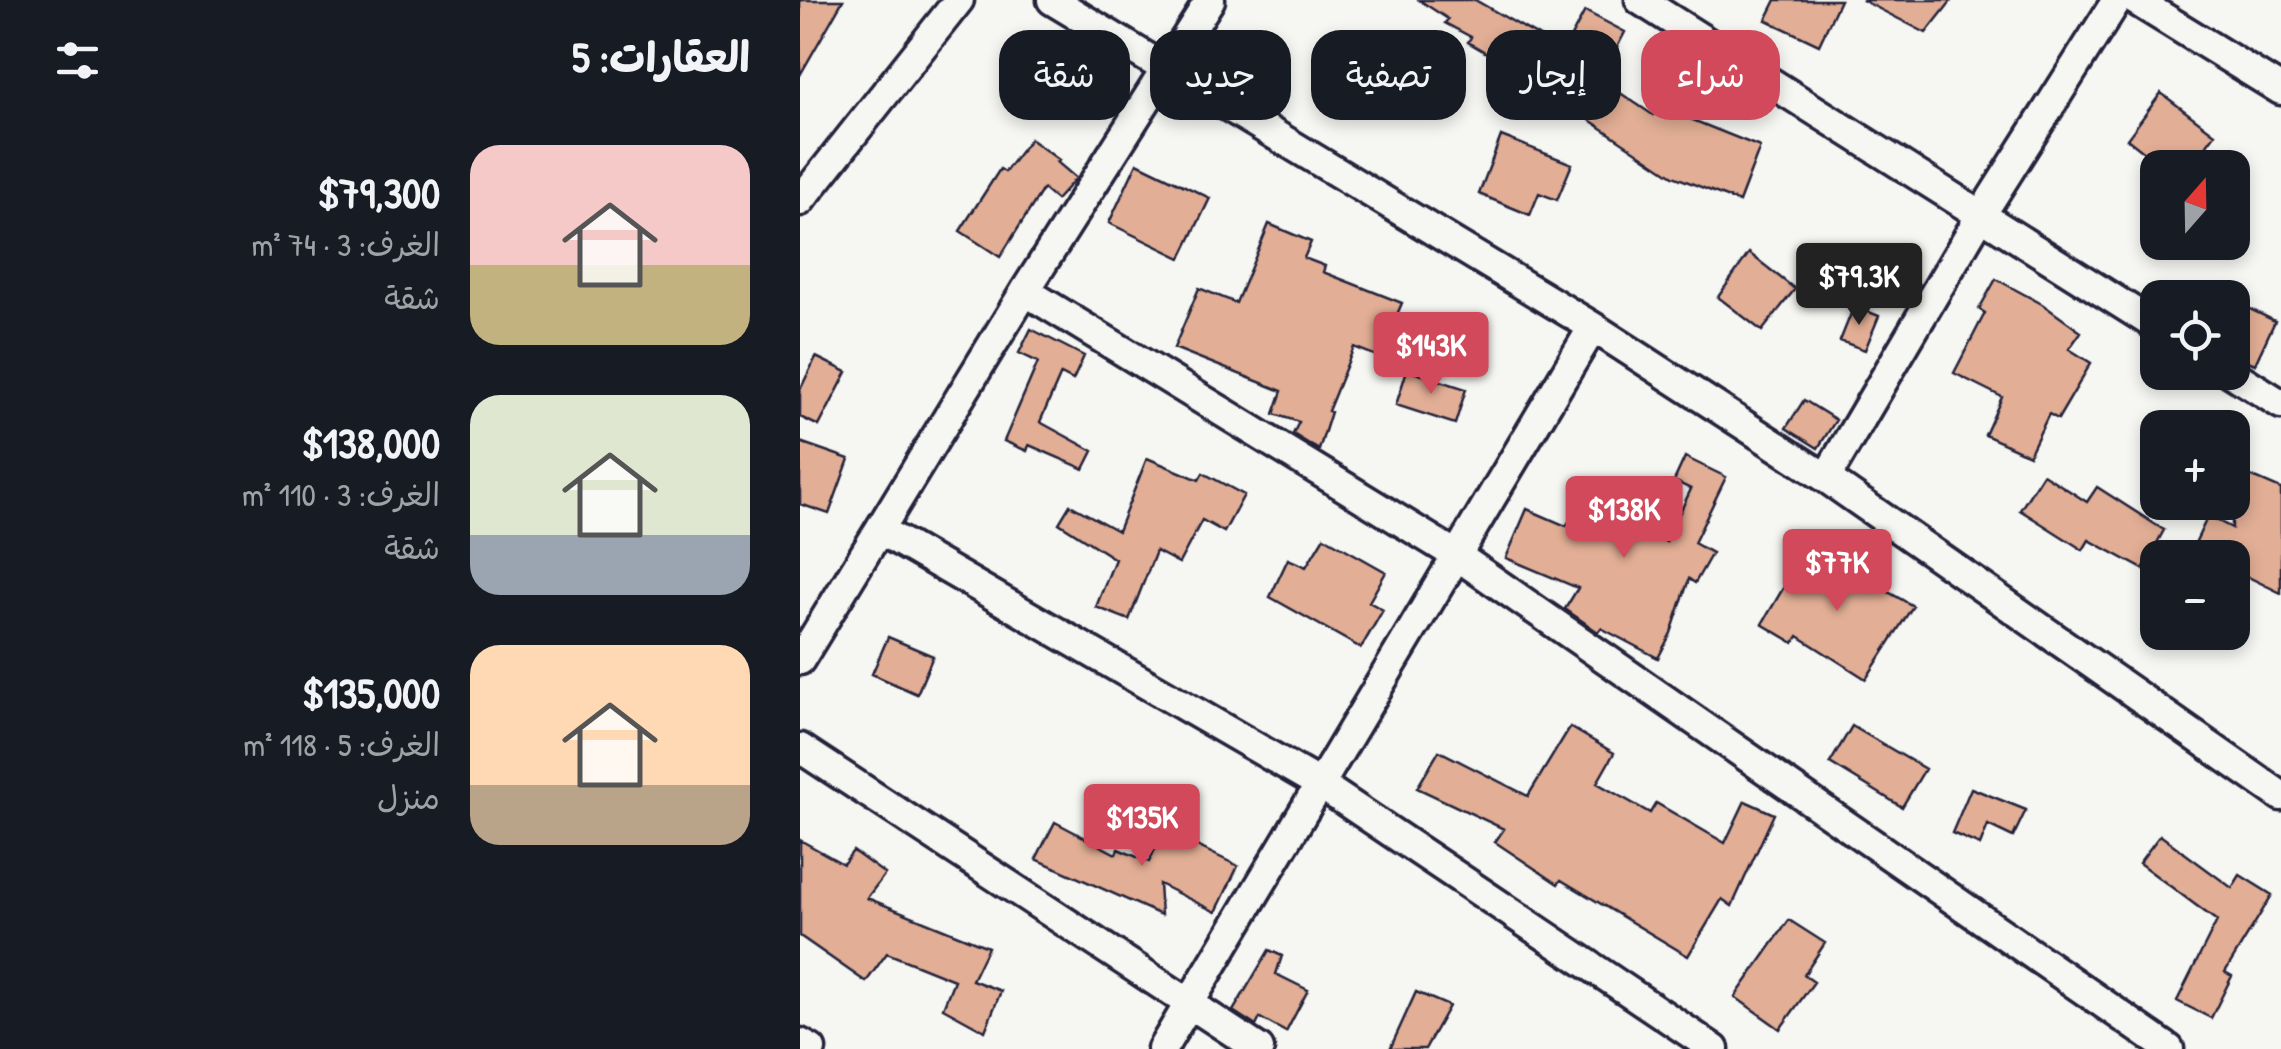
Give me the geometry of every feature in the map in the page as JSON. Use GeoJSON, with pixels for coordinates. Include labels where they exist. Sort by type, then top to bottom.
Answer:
{"type":"FeatureCollection","features":[{"type":"Feature","properties":{"kind":"street"},"geometry":{"type":"LineString","coordinates":[[805,185],[959,0]]}},
{"type":"Feature","properties":{"kind":"street"},"geometry":{"type":"LineString","coordinates":[[1052,0],[1150,58]]}},
{"type":"Feature","properties":{"kind":"street"},"geometry":{"type":"LineString","coordinates":[[1191,30],[1210,0]]}},
{"type":"Feature","properties":{"kind":"street"},"geometry":{"type":"LineString","coordinates":[[1640,0],[2140,315]]}},
{"type":"Feature","properties":{"kind":"street"},"geometry":{"type":"LineString","coordinates":[[1826,478],[1981,215],[2116,0]]}},
{"type":"Feature","properties":{"kind":"street"},"geometry":{"type":"LineString","coordinates":[[2135,0],[2281,90]]}},
{"type":"Feature","properties":{"kind":"street"},"geometry":{"type":"LineString","coordinates":[[801,655],[1150,93]]}},
{"type":"Feature","properties":{"kind":"street"},"geometry":{"type":"LineString","coordinates":[[1252,120],[1593,327],[1826,478],[2281,796]]}},
{"type":"Feature","properties":{"kind":"street"},"geometry":{"type":"LineString","coordinates":[[1025,291],[1456,555],[2169,1049]]}},
{"type":"Feature","properties":{"kind":"street"},"geometry":{"type":"LineString","coordinates":[[1162,1049],[1593,327]]}},
{"type":"Feature","properties":{"kind":"street"},"geometry":{"type":"LineString","coordinates":[[2250,385],[2281,404]]}},
{"type":"Feature","properties":{"kind":"street"},"geometry":{"type":"LineString","coordinates":[[880,530],[1321,785],[1714,1049]]}},
{"type":"Feature","properties":{"kind":"street"},"geometry":{"type":"LineString","coordinates":[[800,748],[1259,1049]]}},
{"type":"Feature","properties":{"kind":"street"},"geometry":{"type":"LineString","coordinates":[[800,1043],[812,1049]]}},
{"type":"Feature","properties":{"kind":"building"},"geometry":{"type":"Polygon","coordinates":[[[800,0],[843,0],[800,75],[800,0]]]}},
{"type":"Feature","properties":{"kind":"building"},"geometry":{"type":"Polygon","coordinates":[[[1419,0],[1475,0],[1528,30],[1486,30],[1486,53],[1468,42],[1471,37],[1466,30],[1445,23],[1448,19],[1419,0]]]}},
{"type":"Feature","properties":{"kind":"building"},"geometry":{"type":"Polygon","coordinates":[[[1776,0],[1840,0],[1819,45],[1766,20],[1776,0]]]}},
{"type":"Feature","properties":{"kind":"building"},"geometry":{"type":"Polygon","coordinates":[[[1862,0],[1952,0],[1926,33],[1862,0]]]}},
{"type":"Feature","properties":{"kind":"building"},"geometry":{"type":"Polygon","coordinates":[[[1585,11],[1625,32],[1621,40],[1621,30],[1575,30],[1585,11]]]}},
{"type":"Feature","properties":{"kind":"building"},"geometry":{"type":"Polygon","coordinates":[[[1621,93],[1641,107],[1641,120],[1693,120],[1760,147],[1739,202],[1673,176],[1589,120],[1621,120],[1621,93]]]}},
{"type":"Feature","properties":{"kind":"building"},"geometry":{"type":"Polygon","coordinates":[[[2161,93],[2215,134],[2203,150],[2141,150],[2127,139],[2161,93]]]}},
{"type":"Feature","properties":{"kind":"building"},"geometry":{"type":"Polygon","coordinates":[[[1501,136],[1572,164],[1557,200],[1539,193],[1530,215],[1479,194],[1501,136]]]}},
{"type":"Feature","properties":{"kind":"building"},"geometry":{"type":"Polygon","coordinates":[[[1030,139],[1076,178],[1056,200],[1043,189],[1000,257],[960,231],[1000,169],[1005,172],[1030,139]]]}},
{"type":"Feature","properties":{"kind":"building"},"geometry":{"type":"Polygon","coordinates":[[[1137,163],[1210,198],[1181,258],[1109,223],[1137,163]]]}},
{"type":"Feature","properties":{"kind":"building"},"geometry":{"type":"Polygon","coordinates":[[[1269,224],[1311,242],[1304,258],[1325,266],[1323,272],[1402,303],[1396,317],[1438,340],[1420,373],[1354,347],[1328,411],[1331,412],[1319,450],[1293,434],[1299,422],[1274,414],[1282,391],[1174,348],[1199,288],[1236,303],[1269,224]]]}},
{"type":"Feature","properties":{"kind":"building"},"geometry":{"type":"Polygon","coordinates":[[[1749,253],[1795,289],[1762,331],[1718,297],[1749,253]]]}},
{"type":"Feature","properties":{"kind":"building"},"geometry":{"type":"Polygon","coordinates":[[[1996,279],[2042,304],[2081,332],[2069,349],[2091,363],[2058,419],[2049,414],[2029,455],[1985,435],[2002,397],[1954,373],[1985,313],[1979,309],[1996,279]]]}},
{"type":"Feature","properties":{"kind":"building"},"geometry":{"type":"Polygon","coordinates":[[[1854,306],[1879,316],[1865,350],[1840,341],[1854,306]]]}},
{"type":"Feature","properties":{"kind":"building"},"geometry":{"type":"Polygon","coordinates":[[[2250,309],[2275,321],[2255,364],[2250,362],[2250,309]]]}},
{"type":"Feature","properties":{"kind":"building"},"geometry":{"type":"Polygon","coordinates":[[[1031,329],[1084,356],[1073,380],[1061,374],[1040,422],[1093,451],[1084,469],[1029,445],[1027,451],[1004,441],[1038,362],[1019,353],[1031,329]]]}},
{"type":"Feature","properties":{"kind":"building"},"geometry":{"type":"Polygon","coordinates":[[[816,357],[847,372],[819,426],[800,417],[800,390],[816,357]]]}},
{"type":"Feature","properties":{"kind":"building"},"geometry":{"type":"Polygon","coordinates":[[[1407,370],[1466,389],[1455,424],[1396,405],[1407,370]]]}},
{"type":"Feature","properties":{"kind":"building"},"geometry":{"type":"Polygon","coordinates":[[[1804,400],[1836,420],[1818,448],[1786,428],[1804,400]]]}},
{"type":"Feature","properties":{"kind":"building"},"geometry":{"type":"Polygon","coordinates":[[[800,442],[849,459],[829,514],[800,504],[800,442]]]}},
{"type":"Feature","properties":{"kind":"building"},"geometry":{"type":"Polygon","coordinates":[[[1685,457],[1726,477],[1694,543],[1712,553],[1695,583],[1689,579],[1658,658],[1601,628],[1598,632],[1565,609],[1578,588],[1506,558],[1527,509],[1566,526],[1589,494],[1666,542],[1691,489],[1674,481],[1685,457]]]}},
{"type":"Feature","properties":{"kind":"building"},"geometry":{"type":"Polygon","coordinates":[[[1147,458],[1199,480],[1203,473],[1244,495],[1224,532],[1202,520],[1179,563],[1156,551],[1129,620],[1096,607],[1115,559],[1059,523],[1070,505],[1118,531],[1147,458]]]}},
{"type":"Feature","properties":{"kind":"building"},"geometry":{"type":"Polygon","coordinates":[[[2043,474],[2087,502],[2097,487],[2140,515],[2140,520],[2148,520],[2164,530],[2159,540],[2140,540],[2140,567],[2089,540],[2083,550],[2020,510],[2043,474]]]}},
{"type":"Feature","properties":{"kind":"building"},"geometry":{"type":"Polygon","coordinates":[[[2250,476],[2281,489],[2281,593],[2250,578],[2250,540],[2197,540],[2206,520],[2232,528],[2232,520],[2250,520],[2250,476]]]}},
{"type":"Feature","properties":{"kind":"building"},"geometry":{"type":"Polygon","coordinates":[[[1324,537],[1386,572],[1369,602],[1383,610],[1361,648],[1270,597],[1288,559],[1306,567],[1324,537]]]}},
{"type":"Feature","properties":{"kind":"building"},"geometry":{"type":"Polygon","coordinates":[[[1805,551],[1855,580],[1858,575],[1913,606],[1866,679],[1798,636],[1794,643],[1762,624],[1805,551]]]}},
{"type":"Feature","properties":{"kind":"building"},"geometry":{"type":"Polygon","coordinates":[[[888,637],[933,656],[917,694],[872,674],[888,637]]]}},
{"type":"Feature","properties":{"kind":"building"},"geometry":{"type":"Polygon","coordinates":[[[1852,726],[1925,769],[1902,807],[1830,763],[1852,726]]]}},
{"type":"Feature","properties":{"kind":"building"},"geometry":{"type":"Polygon","coordinates":[[[1570,727],[1614,753],[1597,783],[1650,813],[1656,803],[1725,843],[1745,801],[1774,814],[1732,906],[1722,899],[1688,956],[1561,880],[1558,884],[1495,842],[1504,829],[1417,788],[1439,751],[1528,796],[1570,727]]]}},
{"type":"Feature","properties":{"kind":"building"},"geometry":{"type":"Polygon","coordinates":[[[1971,788],[2026,810],[2013,837],[1988,825],[1980,845],[1952,833],[1971,788]]]}},
{"type":"Feature","properties":{"kind":"building"},"geometry":{"type":"Polygon","coordinates":[[[1055,822],[1116,854],[1118,849],[1149,862],[1164,830],[1238,866],[1216,912],[1159,884],[1161,915],[1036,859],[1055,822]]]}},
{"type":"Feature","properties":{"kind":"building"},"geometry":{"type":"Polygon","coordinates":[[[2160,835],[2232,888],[2240,875],[2272,895],[2225,972],[2232,976],[2211,1018],[2177,1001],[2217,921],[2139,863],[2160,835]]]}},
{"type":"Feature","properties":{"kind":"building"},"geometry":{"type":"Polygon","coordinates":[[[800,840],[843,864],[853,851],[885,874],[867,898],[988,947],[972,980],[1001,991],[985,1031],[943,1008],[954,980],[887,953],[866,982],[800,936],[800,840]]]}},
{"type":"Feature","properties":{"kind":"building"},"geometry":{"type":"Polygon","coordinates":[[[1789,920],[1825,943],[1804,975],[1814,982],[1780,1029],[1735,997],[1789,920]]]}},
{"type":"Feature","properties":{"kind":"building"},"geometry":{"type":"Polygon","coordinates":[[[1269,950],[1282,956],[1276,974],[1308,990],[1286,1032],[1260,1018],[1256,1026],[1233,1011],[1269,950]]]}},
{"type":"Feature","properties":{"kind":"building"},"geometry":{"type":"Polygon","coordinates":[[[1416,992],[1449,1006],[1425,1049],[1390,1049],[1416,992]]]}}]}
